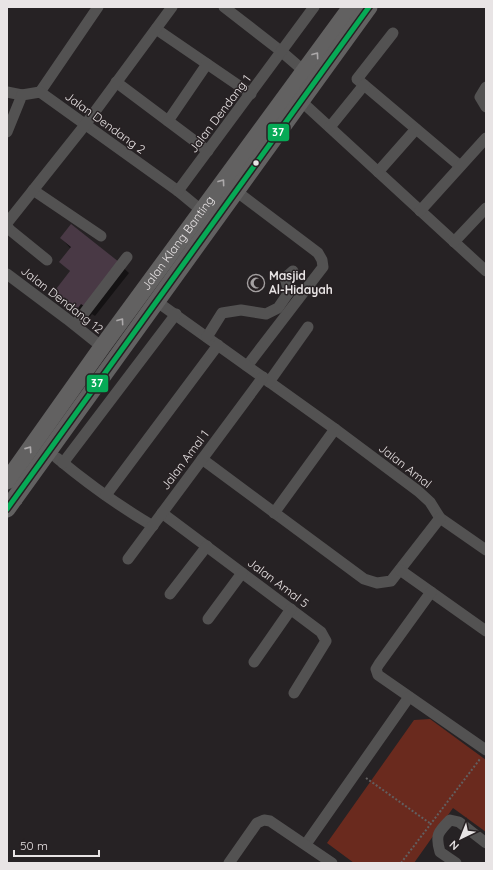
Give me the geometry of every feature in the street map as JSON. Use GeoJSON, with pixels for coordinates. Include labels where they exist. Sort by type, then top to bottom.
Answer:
{"type":"FeatureCollection","features":[{"type":"Feature","properties":{"kind":"highway","name":"Jalan Klang Banting"},"geometry":{"type":"LineString","coordinates":[[10,472],[351,7]]}},
{"type":"Feature","properties":{"kind":"highway","name":"Jalan Klang Banting"},"geometry":{"type":"LineString","coordinates":[[15,507],[49,451],[301,100],[370,7]]}},
{"type":"Feature","properties":{"kind":"street"},"geometry":{"type":"LineString","coordinates":[[7,92],[22,95],[40,92],[98,7]]}},
{"type":"Feature","properties":{"kind":"street"},"geometry":{"type":"LineString","coordinates":[[7,223],[85,125],[172,7]]}},
{"type":"Feature","properties":{"kind":"street"},"geometry":{"type":"LineString","coordinates":[[224,7],[304,71]]}},
{"type":"Feature","properties":{"kind":"street","name":"Jalan Dendang 1"},"geometry":{"type":"LineString","coordinates":[[178,191],[282,52],[312,8]]}},
{"type":"Feature","properties":{"kind":"street"},"geometry":{"type":"LineString","coordinates":[[156,29],[250,94]]}},
{"type":"Feature","properties":{"kind":"street"},"geometry":{"type":"LineString","coordinates":[[393,33],[357,79],[460,166]]}},
{"type":"Feature","properties":{"kind":"street"},"geometry":{"type":"LineString","coordinates":[[168,120],[207,64]]}},
{"type":"Feature","properties":{"kind":"street"},"geometry":{"type":"LineString","coordinates":[[116,82],[208,151]]}},
{"type":"Feature","properties":{"kind":"street"},"geometry":{"type":"LineString","coordinates":[[330,128],[364,85]]}},
{"type":"Feature","properties":{"kind":"street"},"geometry":{"type":"LineString","coordinates":[[486,87],[480,97],[486,107]]}},
{"type":"Feature","properties":{"kind":"street","name":"Jalan Dendang 2"},"geometry":{"type":"LineString","coordinates":[[40,92],[178,191],[201,210]]}},
{"type":"Feature","properties":{"kind":"street"},"geometry":{"type":"LineString","coordinates":[[7,132],[22,95]]}},
{"type":"Feature","properties":{"kind":"street"},"geometry":{"type":"LineString","coordinates":[[301,100],[486,271]]}},
{"type":"Feature","properties":{"kind":"street"},"geometry":{"type":"LineString","coordinates":[[378,172],[416,129]]}},
{"type":"Feature","properties":{"kind":"street"},"geometry":{"type":"LineString","coordinates":[[420,211],[486,138]]}},
{"type":"Feature","properties":{"kind":"street"},"geometry":{"type":"LineString","coordinates":[[33,190],[101,236]]}},
{"type":"Feature","properties":{"kind":"street"},"geometry":{"type":"LineString","coordinates":[[236,191],[318,253],[322,260],[323,267],[247,366]]}},
{"type":"Feature","properties":{"kind":"street"},"geometry":{"type":"LineString","coordinates":[[454,242],[486,208]]}},
{"type":"Feature","properties":{"kind":"street"},"geometry":{"type":"LineString","coordinates":[[7,226],[47,260]]}},
{"type":"Feature","properties":{"kind":"street"},"geometry":{"type":"LineString","coordinates":[[75,325],[128,257]]}},
{"type":"Feature","properties":{"kind":"street"},"geometry":{"type":"LineString","coordinates":[[207,337],[222,313],[241,310],[266,314],[278,308],[289,292],[286,278],[293,271]]}},
{"type":"Feature","properties":{"kind":"street","name":"Jalan Dendang 12"},"geometry":{"type":"LineString","coordinates":[[7,274],[102,347]]}},
{"type":"Feature","properties":{"kind":"street","name":"Jalan Amal"},"geometry":{"type":"LineString","coordinates":[[156,301],[335,428],[418,491],[430,502],[440,518]]}},
{"type":"Feature","properties":{"kind":"street"},"geometry":{"type":"LineString","coordinates":[[62,463],[176,314]]}},
{"type":"Feature","properties":{"kind":"street","name":"Jalan Amal 1"},"geometry":{"type":"LineString","coordinates":[[128,559],[202,459],[308,327]]}},
{"type":"Feature","properties":{"kind":"street"},"geometry":{"type":"LineString","coordinates":[[106,495],[218,345]]}},
{"type":"Feature","properties":{"kind":"street"},"geometry":{"type":"LineString","coordinates":[[274,513],[335,428]]}},
{"type":"Feature","properties":{"kind":"street"},"geometry":{"type":"LineString","coordinates":[[49,451],[62,463],[106,495],[131,513],[153,526]]}},
{"type":"Feature","properties":{"kind":"street"},"geometry":{"type":"LineString","coordinates":[[202,459],[364,579],[377,583],[391,581],[440,518],[486,550]]}},
{"type":"Feature","properties":{"kind":"street","name":"Jalan Amal 5"},"geometry":{"type":"LineString","coordinates":[[162,513],[321,632],[326,641],[294,693]]}},
{"type":"Feature","properties":{"kind":"street"},"geometry":{"type":"LineString","coordinates":[[170,594],[207,546]]}},
{"type":"Feature","properties":{"kind":"street"},"geometry":{"type":"LineString","coordinates":[[400,570],[486,631]]}},
{"type":"Feature","properties":{"kind":"street"},"geometry":{"type":"LineString","coordinates":[[208,619],[242,572]]}},
{"type":"Feature","properties":{"kind":"street"},"geometry":{"type":"LineString","coordinates":[[431,592],[376,669],[378,675],[484,754]]}},
{"type":"Feature","properties":{"kind":"street"},"geometry":{"type":"LineString","coordinates":[[254,662],[291,609]]}},
{"type":"Feature","properties":{"kind":"street"},"geometry":{"type":"LineString","coordinates":[[306,844],[409,697]]}},
{"type":"Feature","properties":{"kind":"street"},"geometry":{"type":"LineString","coordinates":[[229,863],[257,823],[264,820],[270,821],[332,863]]}},
{"type":"Feature","properties":{"kind":"street"},"geometry":{"type":"LineString","coordinates":[[456,863],[440,852],[436,840],[440,831],[450,820],[459,822],[486,843]]}},
{"type":"Feature","properties":{"kind":"path"},"geometry":{"type":"LineString","coordinates":[[7,493],[15,507]]}},
{"type":"Feature","properties":{"kind":"path"},"geometry":{"type":"LineString","coordinates":[[401,863],[484,754]]}},
{"type":"Feature","properties":{"kind":"path"},"geometry":{"type":"LineString","coordinates":[[357,771],[440,831]]}},
{"type":"Feature","properties":{"kind":"shaded area"},"geometry":{"type":"Polygon","coordinates":[[[430,719],[486,760],[486,832],[453,808],[414,863],[354,863],[327,843],[414,720],[430,719]]]}},
{"type":"Feature","properties":{"kind":"building"},"geometry":{"type":"Polygon","coordinates":[[[71,224],[119,262],[84,306],[81,304],[76,311],[53,293],[70,271],[59,262],[71,247],[60,238],[71,224]]]}},
{"type":"Feature","properties":{"kind":"transit line","name":"37"},"geometry":{"type":"LineString","coordinates":[[7,509],[369,7]]}},
{"type":"Feature","properties":{"kind":"place","name":"Masjid Al-Hidayah"},"geometry":{"type":"Point","coordinates":[256,283]}}]}
